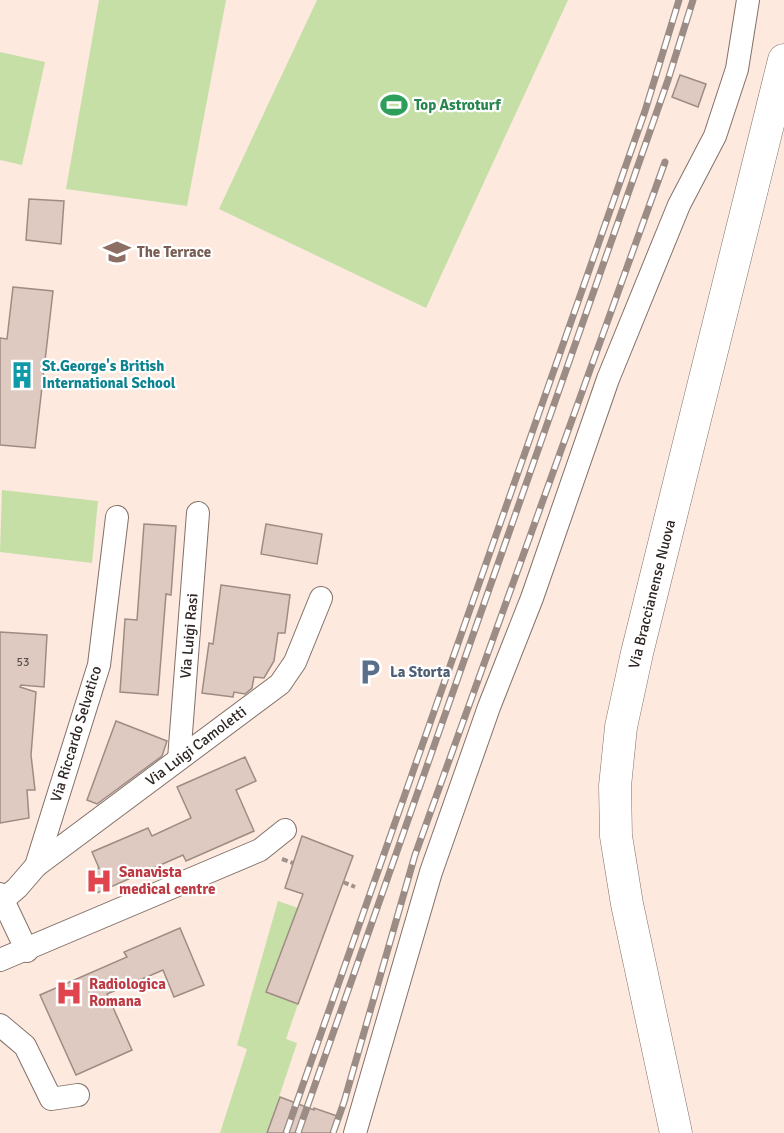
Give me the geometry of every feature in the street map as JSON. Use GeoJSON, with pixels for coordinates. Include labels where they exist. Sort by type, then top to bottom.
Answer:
{"type":"FeatureCollection","features":[{"type":"Feature","properties":{"kind":"main road","name":"Via Braccianense Nuova"},"geometry":{"type":"LineString","coordinates":[[676,1133],[627,904],[616,836],[615,786],[620,739],[637,653],[784,60]]}},
{"type":"Feature","properties":{"kind":"street"},"geometry":{"type":"LineString","coordinates":[[355,1133],[431,872],[489,706],[532,598],[608,380],[679,205],[715,136],[736,69],[748,0]]}},
{"type":"Feature","properties":{"kind":"street","name":"Via Luigi Rasi"},"geometry":{"type":"LineString","coordinates":[[179,759],[198,513]]}},
{"type":"Feature","properties":{"kind":"street","name":"Via Riccardo Selvatico"},"geometry":{"type":"LineString","coordinates":[[1,897],[17,888],[36,866],[99,665],[117,517]]}},
{"type":"Feature","properties":{"kind":"street","name":"Via Luigi Camoletti"},"geometry":{"type":"LineString","coordinates":[[36,866],[279,684],[295,662],[321,598]]}},
{"type":"Feature","properties":{"kind":"street"},"geometry":{"type":"LineString","coordinates":[[0,960],[27,951],[260,850],[285,830]]}},
{"type":"Feature","properties":{"kind":"street"},"geometry":{"type":"LineString","coordinates":[[1,897],[27,951]]}},
{"type":"Feature","properties":{"kind":"street"},"geometry":{"type":"LineString","coordinates":[[0,1025],[25,1046],[51,1099],[78,1095]]}},
{"type":"Feature","properties":{"kind":"path"},"geometry":{"type":"LineString","coordinates":[[343,882],[355,887]]}},
{"type":"Feature","properties":{"kind":"green space"},"geometry":{"type":"Polygon","coordinates":[[[99,0],[226,0],[187,206],[66,189],[99,0]]]}},
{"type":"Feature","properties":{"kind":"green space","name":"Top Astroturf"},"geometry":{"type":"Polygon","coordinates":[[[317,0],[568,0],[426,308],[219,209],[317,0]]]}},
{"type":"Feature","properties":{"kind":"green space"},"geometry":{"type":"Polygon","coordinates":[[[0,52],[45,62],[22,165],[0,160],[0,52]]]}},
{"type":"Feature","properties":{"kind":"green space"},"geometry":{"type":"Polygon","coordinates":[[[2,490],[98,501],[92,563],[0,552],[2,490]]]}},
{"type":"Feature","properties":{"kind":"green space"},"geometry":{"type":"Polygon","coordinates":[[[278,901],[298,908],[267,992],[298,1004],[286,1039],[297,1043],[267,1133],[220,1133],[247,1049],[237,1045],[278,901]]]}},
{"type":"Feature","properties":{"kind":"building"},"geometry":{"type":"Polygon","coordinates":[[[680,75],[706,84],[698,107],[672,97],[680,75]]]}},
{"type":"Feature","properties":{"kind":"building"},"geometry":{"type":"Polygon","coordinates":[[[29,199],[64,201],[61,244],[26,240],[29,199]]]}},
{"type":"Feature","properties":{"kind":"building","name":"St.George's British International School"},"geometry":{"type":"Polygon","coordinates":[[[13,287],[53,291],[35,448],[0,445],[0,338],[7,339],[13,287]]]}},
{"type":"Feature","properties":{"kind":"building"},"geometry":{"type":"Polygon","coordinates":[[[144,524],[176,526],[171,595],[166,594],[158,695],[120,692],[125,619],[137,620],[144,524]]]}},
{"type":"Feature","properties":{"kind":"building"},"geometry":{"type":"Polygon","coordinates":[[[266,524],[322,534],[317,564],[261,554],[266,524]]]}},
{"type":"Feature","properties":{"kind":"building"},"geometry":{"type":"Polygon","coordinates":[[[221,585],[290,595],[285,633],[278,633],[274,661],[264,678],[254,677],[252,688],[245,694],[234,692],[233,697],[202,693],[209,643],[213,644],[221,585]]]}},
{"type":"Feature","properties":{"kind":"building"},"geometry":{"type":"Polygon","coordinates":[[[0,632],[47,635],[44,687],[21,685],[20,687],[36,692],[31,755],[35,790],[27,790],[29,818],[0,823],[0,632]]]}},
{"type":"Feature","properties":{"kind":"building"},"geometry":{"type":"Polygon","coordinates":[[[116,721],[167,741],[162,756],[97,804],[87,800],[116,721]]]}},
{"type":"Feature","properties":{"kind":"building"},"geometry":{"type":"Polygon","coordinates":[[[245,757],[256,781],[236,790],[254,831],[186,861],[183,855],[97,893],[88,872],[99,868],[92,852],[148,828],[152,836],[191,818],[177,787],[245,757]]]}},
{"type":"Feature","properties":{"kind":"building"},"geometry":{"type":"Polygon","coordinates":[[[302,836],[353,856],[298,1004],[266,992],[303,894],[285,888],[302,836]]]}},
{"type":"Feature","properties":{"kind":"building"},"geometry":{"type":"Polygon","coordinates":[[[180,928],[204,985],[174,997],[163,970],[107,994],[132,1050],[76,1075],[40,995],[127,957],[124,952],[180,928]]]}},
{"type":"Feature","properties":{"kind":"building"},"geometry":{"type":"Polygon","coordinates":[[[280,1097],[337,1116],[331,1133],[267,1133],[280,1097]]]}},
{"type":"Feature","properties":{"kind":"railway"},"geometry":{"type":"LineString","coordinates":[[286,1133],[645,111],[679,0]]}},
{"type":"Feature","properties":{"kind":"railway"},"geometry":{"type":"LineString","coordinates":[[298,1133],[668,80],[693,0]]}},
{"type":"Feature","properties":{"kind":"railway"},"geometry":{"type":"LineString","coordinates":[[333,1133],[415,855],[665,162]]}},
{"type":"Feature","properties":{"kind":"place","name":"Top Astroturf"},"geometry":{"type":"Point","coordinates":[394,105]}},
{"type":"Feature","properties":{"kind":"place","name":"The Terrace"},"geometry":{"type":"Point","coordinates":[117,252]}},
{"type":"Feature","properties":{"kind":"place","name":"St.George's British International School"},"geometry":{"type":"Point","coordinates":[22,375]}},
{"type":"Feature","properties":{"kind":"place","name":"La Storta"},"geometry":{"type":"Point","coordinates":[370,672]}},
{"type":"Feature","properties":{"kind":"place","name":"Sanavista medical centre"},"geometry":{"type":"Point","coordinates":[99,881]}},
{"type":"Feature","properties":{"kind":"place","name":"Radiologica Romana"},"geometry":{"type":"Point","coordinates":[69,993]}}]}
